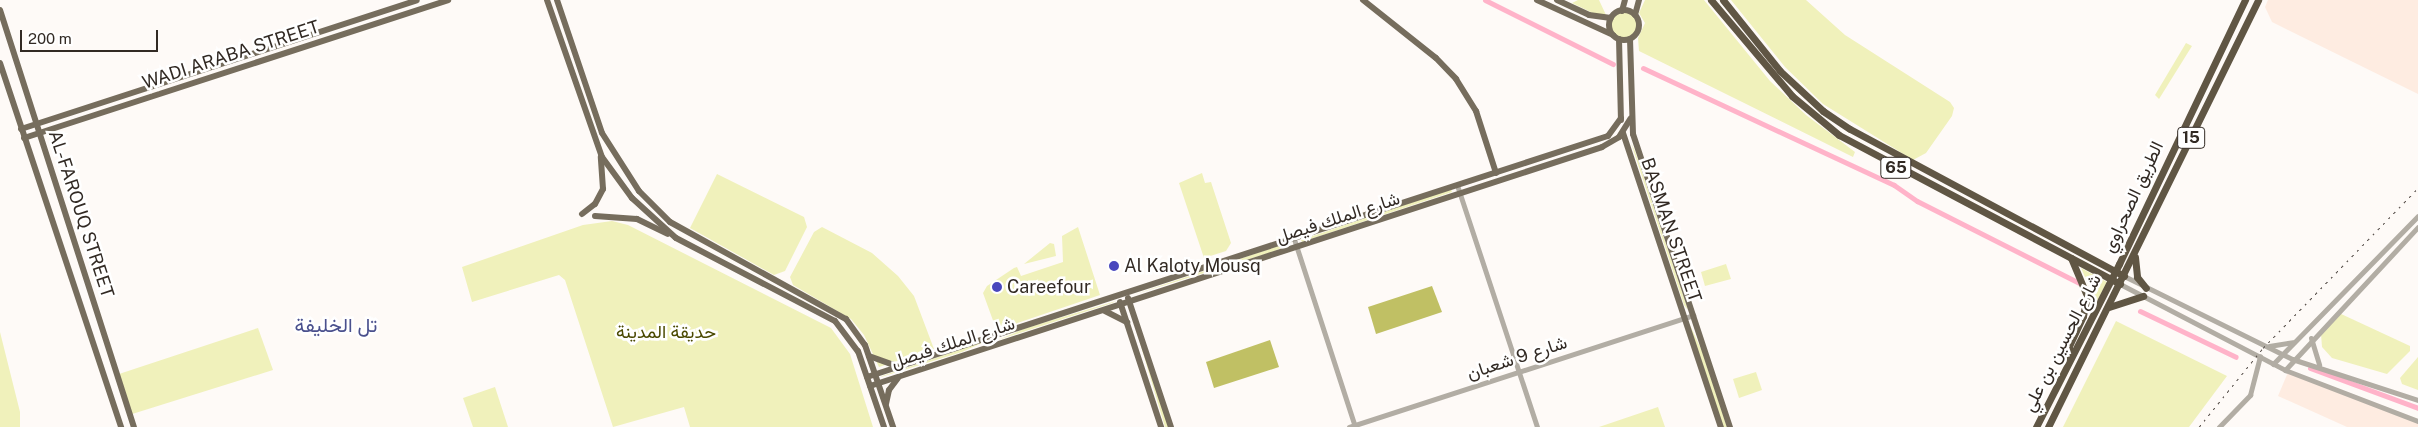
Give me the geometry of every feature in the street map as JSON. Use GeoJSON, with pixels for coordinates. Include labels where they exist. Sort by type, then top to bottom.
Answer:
{"type":"FeatureCollection","features":[{"type":"Feature","properties":{"kind":"highway","name":"65"},"geometry":{"type":"LineString","coordinates":[[1711,0],[1773,76],[1810,113],[1846,139],[2120,284]]}},
{"type":"Feature","properties":{"kind":"highway","name":"65"},"geometry":{"type":"LineString","coordinates":[[1723,0],[1780,71],[1850,130],[2124,276]]}},
{"type":"Feature","properties":{"kind":"highway","name":"الطريق الصحراوي"},"geometry":{"type":"LineString","coordinates":[[2115,272],[2245,0]]}},
{"type":"Feature","properties":{"kind":"highway","name":"الطريق الصحراوي"},"geometry":{"type":"LineString","coordinates":[[2124,276],[2258,0]]}},
{"type":"Feature","properties":{"kind":"highway"},"geometry":{"type":"LineString","coordinates":[[1773,76],[1780,71]]}},
{"type":"Feature","properties":{"kind":"highway"},"geometry":{"type":"LineString","coordinates":[[2135,255],[2137,277],[2146,288]]}},
{"type":"Feature","properties":{"kind":"highway"},"geometry":{"type":"LineString","coordinates":[[2069,360],[2069,346],[2083,316],[2087,296],[2070,257]]}},
{"type":"Feature","properties":{"kind":"highway"},"geometry":{"type":"LineString","coordinates":[[2099,264],[2111,264],[2121,259]]}},
{"type":"Feature","properties":{"kind":"highway","name":"شارع الحسين بن علي"},"geometry":{"type":"LineString","coordinates":[[2036,427],[2115,272]]}},
{"type":"Feature","properties":{"kind":"highway","name":"شارع الحسين بن علي"},"geometry":{"type":"LineString","coordinates":[[2048,427],[2124,276]]}},
{"type":"Feature","properties":{"kind":"highway"},"geometry":{"type":"LineString","coordinates":[[2108,308],[2143,296]]}},
{"type":"Feature","properties":{"kind":"main road","name":"WADI ARABA STREET"},"geometry":{"type":"LineString","coordinates":[[21,129],[417,0]]}},
{"type":"Feature","properties":{"kind":"main road","name":"WADI ARABA STREET"},"geometry":{"type":"LineString","coordinates":[[24,138],[448,0]]}},
{"type":"Feature","properties":{"kind":"main road"},"geometry":{"type":"LineString","coordinates":[[547,0],[600,153],[603,189],[595,204],[582,214]]}},
{"type":"Feature","properties":{"kind":"main road"},"geometry":{"type":"LineString","coordinates":[[557,0],[602,134],[645,198],[692,235],[836,312],[860,335],[879,383],[893,427]]}},
{"type":"Feature","properties":{"kind":"main road"},"geometry":{"type":"LineString","coordinates":[[1363,0],[1436,58],[1462,86],[1476,111],[1496,173]]}},
{"type":"Feature","properties":{"kind":"main road"},"geometry":{"type":"LineString","coordinates":[[1537,0],[1616,37],[1630,39],[1638,30],[1635,16],[1640,0]]}},
{"type":"Feature","properties":{"kind":"main road"},"geometry":{"type":"LineString","coordinates":[[1557,0],[1589,15],[1611,18],[1622,11],[1625,0]]}},
{"type":"Feature","properties":{"kind":"main road","name":"AL-FAROUQ STREET"},"geometry":{"type":"LineString","coordinates":[[0,10],[134,427]]}},
{"type":"Feature","properties":{"kind":"main road"},"geometry":{"type":"LineString","coordinates":[[1622,11],[1635,16]]}},
{"type":"Feature","properties":{"kind":"main road"},"geometry":{"type":"LineString","coordinates":[[1611,18],[1616,37]]}},
{"type":"Feature","properties":{"kind":"main road"},"geometry":{"type":"LineString","coordinates":[[322,31],[326,40]]}},
{"type":"Feature","properties":{"kind":"main road","name":"BASMAN STREET"},"geometry":{"type":"LineString","coordinates":[[1616,37],[1623,134],[1721,427]]}},
{"type":"Feature","properties":{"kind":"main road","name":"BASMAN STREET"},"geometry":{"type":"LineString","coordinates":[[1630,39],[1631,118],[1730,427]]}},
{"type":"Feature","properties":{"kind":"main road","name":"AL-FAROUQ STREET"},"geometry":{"type":"LineString","coordinates":[[0,63],[121,427]]}},
{"type":"Feature","properties":{"kind":"main road","name":"شارع الملك فيصل"},"geometry":{"type":"LineString","coordinates":[[867,377],[1599,139],[1612,132],[1621,118]]}},
{"type":"Feature","properties":{"kind":"main road","name":"شارع الملك فيصل"},"geometry":{"type":"LineString","coordinates":[[870,386],[1602,148],[1623,134],[1631,118]]}},
{"type":"Feature","properties":{"kind":"main road"},"geometry":{"type":"LineString","coordinates":[[1599,139],[1602,148]]}},
{"type":"Feature","properties":{"kind":"main road"},"geometry":{"type":"LineString","coordinates":[[600,153],[632,198],[676,238]]}},
{"type":"Feature","properties":{"kind":"main road"},"geometry":{"type":"LineString","coordinates":[[595,216],[637,219],[835,321],[853,341],[884,427]]}},
{"type":"Feature","properties":{"kind":"main road"},"geometry":{"type":"LineString","coordinates":[[77,296],[90,292]]}},
{"type":"Feature","properties":{"kind":"main road"},"geometry":{"type":"LineString","coordinates":[[1126,293],[1171,427]]}},
{"type":"Feature","properties":{"kind":"main road"},"geometry":{"type":"LineString","coordinates":[[1118,296],[1161,427]]}},
{"type":"Feature","properties":{"kind":"main road"},"geometry":{"type":"LineString","coordinates":[[1099,312],[1111,312],[1127,322]]}},
{"type":"Feature","properties":{"kind":"main road"},"geometry":{"type":"LineString","coordinates":[[869,356],[897,367]]}},
{"type":"Feature","properties":{"kind":"main road"},"geometry":{"type":"LineString","coordinates":[[886,406],[889,390],[898,377]]}},
{"type":"Feature","properties":{"kind":"street"},"geometry":{"type":"LineString","coordinates":[[1457,185],[1537,427]]}},
{"type":"Feature","properties":{"kind":"street"},"geometry":{"type":"LineString","coordinates":[[2273,364],[2418,216]]}},
{"type":"Feature","properties":{"kind":"street"},"geometry":{"type":"LineString","coordinates":[[2285,370],[2311,337],[2418,227]]}},
{"type":"Feature","properties":{"kind":"street"},"geometry":{"type":"LineString","coordinates":[[1294,239],[1353,426]]}},
{"type":"Feature","properties":{"kind":"street"},"geometry":{"type":"LineString","coordinates":[[2124,276],[2257,340],[2292,359],[2319,365],[2418,400]]}},
{"type":"Feature","properties":{"kind":"street"},"geometry":{"type":"LineString","coordinates":[[2120,284],[2285,370],[2418,421]]}},
{"type":"Feature","properties":{"kind":"street","name":"شارع 9 شعبان"},"geometry":{"type":"LineString","coordinates":[[1353,426],[1693,315]]}},
{"type":"Feature","properties":{"kind":"street"},"geometry":{"type":"LineString","coordinates":[[2311,337],[2319,365]]}},
{"type":"Feature","properties":{"kind":"street"},"geometry":{"type":"LineString","coordinates":[[2250,351],[2257,340]]}},
{"type":"Feature","properties":{"kind":"street"},"geometry":{"type":"LineString","coordinates":[[2269,346],[2296,341]]}},
{"type":"Feature","properties":{"kind":"street"},"geometry":{"type":"LineString","coordinates":[[2219,427],[2250,395],[2260,356]]}},
{"type":"Feature","properties":{"kind":"shaded area"},"geometry":{"type":"Polygon","coordinates":[[[2268,0],[2418,0],[2418,94],[2272,22],[2265,7],[2268,0]]]}},
{"type":"Feature","properties":{"kind":"shaded area"},"geometry":{"type":"Polygon","coordinates":[[[1432,286],[1442,312],[1376,334],[1368,307],[1432,286]]]}},
{"type":"Feature","properties":{"kind":"shaded area"},"geometry":{"type":"Polygon","coordinates":[[[1270,340],[1279,367],[1214,388],[1206,362],[1270,340]]]}},
{"type":"Feature","properties":{"kind":"shaded area"},"geometry":{"type":"Polygon","coordinates":[[[2289,370],[2418,419],[2418,427],[2347,427],[2278,396],[2289,370]]]}},
{"type":"Feature","properties":{"kind":"green space"},"geometry":{"type":"Polygon","coordinates":[[[1578,0],[1599,0],[1606,15],[1601,17],[1572,3],[1578,0]]]}},
{"type":"Feature","properties":{"kind":"green space"},"geometry":{"type":"Polygon","coordinates":[[[1645,0],[1704,0],[1770,81],[1806,115],[1855,152],[1853,157],[1639,51],[1638,38],[1645,23],[1639,13],[1645,0]]]}},
{"type":"Feature","properties":{"kind":"green space"},"geometry":{"type":"Polygon","coordinates":[[[1731,0],[1806,0],[1845,35],[1950,102],[1954,108],[1952,116],[1926,153],[1913,160],[1823,104],[1785,67],[1731,0]]]}},
{"type":"Feature","properties":{"kind":"green space"},"geometry":{"type":"Polygon","coordinates":[[[1624,12],[1633,16],[1637,25],[1633,34],[1624,38],[1615,34],[1611,25],[1615,16],[1624,12]]]}},
{"type":"Feature","properties":{"kind":"green space"},"geometry":{"type":"Polygon","coordinates":[[[2186,43],[2192,46],[2159,99],[2155,95],[2186,43]]]}},
{"type":"Feature","properties":{"kind":"green space"},"geometry":{"type":"Polygon","coordinates":[[[1631,143],[1635,151],[1688,310],[1684,305],[1631,143]]]}},
{"type":"Feature","properties":{"kind":"green space"},"geometry":{"type":"Polygon","coordinates":[[[1202,173],[1205,183],[1211,182],[1231,243],[1226,251],[1204,258],[1179,183],[1202,173]]]}},
{"type":"Feature","properties":{"kind":"green space"},"geometry":{"type":"Polygon","coordinates":[[[717,174],[804,217],[807,227],[785,271],[774,275],[690,228],[717,174]]]}},
{"type":"Feature","properties":{"kind":"green space"},"geometry":{"type":"Polygon","coordinates":[[[1451,189],[1452,192],[1302,242],[1301,240],[1451,189]]]}},
{"type":"Feature","properties":{"kind":"green space","name":"حديقة المدينة"},"geometry":{"type":"Polygon","coordinates":[[[612,221],[628,225],[831,328],[850,354],[873,427],[690,427],[684,407],[613,427],[565,280],[559,275],[472,302],[462,267],[583,225],[612,221]]]}},
{"type":"Feature","properties":{"kind":"green space"},"geometry":{"type":"Polygon","coordinates":[[[822,227],[872,253],[898,276],[914,296],[934,349],[879,367],[864,335],[851,319],[793,285],[790,277],[814,232],[822,227]]]}},
{"type":"Feature","properties":{"kind":"green space"},"geometry":{"type":"Polygon","coordinates":[[[1078,227],[1100,295],[1000,329],[995,326],[983,293],[987,286],[1017,267],[1021,276],[1063,262],[1062,236],[1078,227]]]}},
{"type":"Feature","properties":{"kind":"green space"},"geometry":{"type":"Polygon","coordinates":[[[1050,243],[1054,244],[1056,256],[1024,264],[1050,243]]]}},
{"type":"Feature","properties":{"kind":"green space"},"geometry":{"type":"Polygon","coordinates":[[[1287,245],[1275,251],[1133,295],[1278,246],[1287,245]]]}},
{"type":"Feature","properties":{"kind":"green space"},"geometry":{"type":"Polygon","coordinates":[[[1726,264],[1731,279],[1705,286],[1701,272],[1726,264]]]}},
{"type":"Feature","properties":{"kind":"green space"},"geometry":{"type":"Polygon","coordinates":[[[2081,268],[2107,282],[2090,314],[2091,291],[2081,268]]]}},
{"type":"Feature","properties":{"kind":"green space"},"geometry":{"type":"Polygon","coordinates":[[[1116,301],[1112,303],[998,340],[1026,328],[1116,301]]]}},
{"type":"Feature","properties":{"kind":"green space"},"geometry":{"type":"Polygon","coordinates":[[[1129,306],[1169,427],[1165,427],[1129,306]]]}},
{"type":"Feature","properties":{"kind":"green space"},"geometry":{"type":"Polygon","coordinates":[[[2339,313],[2410,346],[2410,351],[2387,374],[2332,358],[2322,347],[2321,334],[2339,313]]]}},
{"type":"Feature","properties":{"kind":"green space"},"geometry":{"type":"Polygon","coordinates":[[[2116,321],[2227,376],[2189,427],[2063,427],[2116,321]]]}},
{"type":"Feature","properties":{"kind":"green space"},"geometry":{"type":"Polygon","coordinates":[[[1689,323],[1702,351],[1727,427],[1723,427],[1689,323]]]}},
{"type":"Feature","properties":{"kind":"green space"},"geometry":{"type":"Polygon","coordinates":[[[258,328],[273,370],[129,415],[116,375],[258,328]]]}},
{"type":"Feature","properties":{"kind":"green space"},"geometry":{"type":"Polygon","coordinates":[[[0,332],[20,412],[20,427],[0,427],[0,332]]]}},
{"type":"Feature","properties":{"kind":"green space"},"geometry":{"type":"Polygon","coordinates":[[[986,341],[962,352],[881,377],[882,376],[986,341]]]}},
{"type":"Feature","properties":{"kind":"green space"},"geometry":{"type":"Polygon","coordinates":[[[2418,357],[2418,390],[2402,384],[2400,378],[2418,357]]]}},
{"type":"Feature","properties":{"kind":"green space"},"geometry":{"type":"Polygon","coordinates":[[[1756,372],[1762,390],[1739,398],[1733,379],[1756,372]]]}},
{"type":"Feature","properties":{"kind":"green space"},"geometry":{"type":"Polygon","coordinates":[[[495,387],[508,427],[473,427],[463,398],[495,387]]]}},
{"type":"Feature","properties":{"kind":"green space"},"geometry":{"type":"Polygon","coordinates":[[[1658,407],[1665,427],[1599,427],[1658,407]]]}},
{"type":"Feature","properties":{"kind":"waterway"},"geometry":{"type":"LineString","coordinates":[[1485,0],[1613,64]]}},
{"type":"Feature","properties":{"kind":"waterway"},"geometry":{"type":"LineString","coordinates":[[1643,68],[1894,185],[1917,201],[2081,284]]}},
{"type":"Feature","properties":{"kind":"waterway"},"geometry":{"type":"LineString","coordinates":[[2140,311],[2236,357]]}},
{"type":"Feature","properties":{"kind":"waterway"},"geometry":{"type":"LineString","coordinates":[[2310,368],[2418,408]]}},
{"type":"Feature","properties":{"kind":"railway"},"geometry":{"type":"LineString","coordinates":[[2199,427],[2263,348],[2418,188]]}},
{"type":"Feature","properties":{"kind":"place","name":"Al Kaloty Mousq"},"geometry":{"type":"Point","coordinates":[1114,266]}},
{"type":"Feature","properties":{"kind":"place","name":"Careefour"},"geometry":{"type":"Point","coordinates":[997,287]}},
{"type":"Feature","properties":{"kind":"district","name":"تل الخليفة"},"geometry":{"type":"Point","coordinates":[336,325]}}]}
